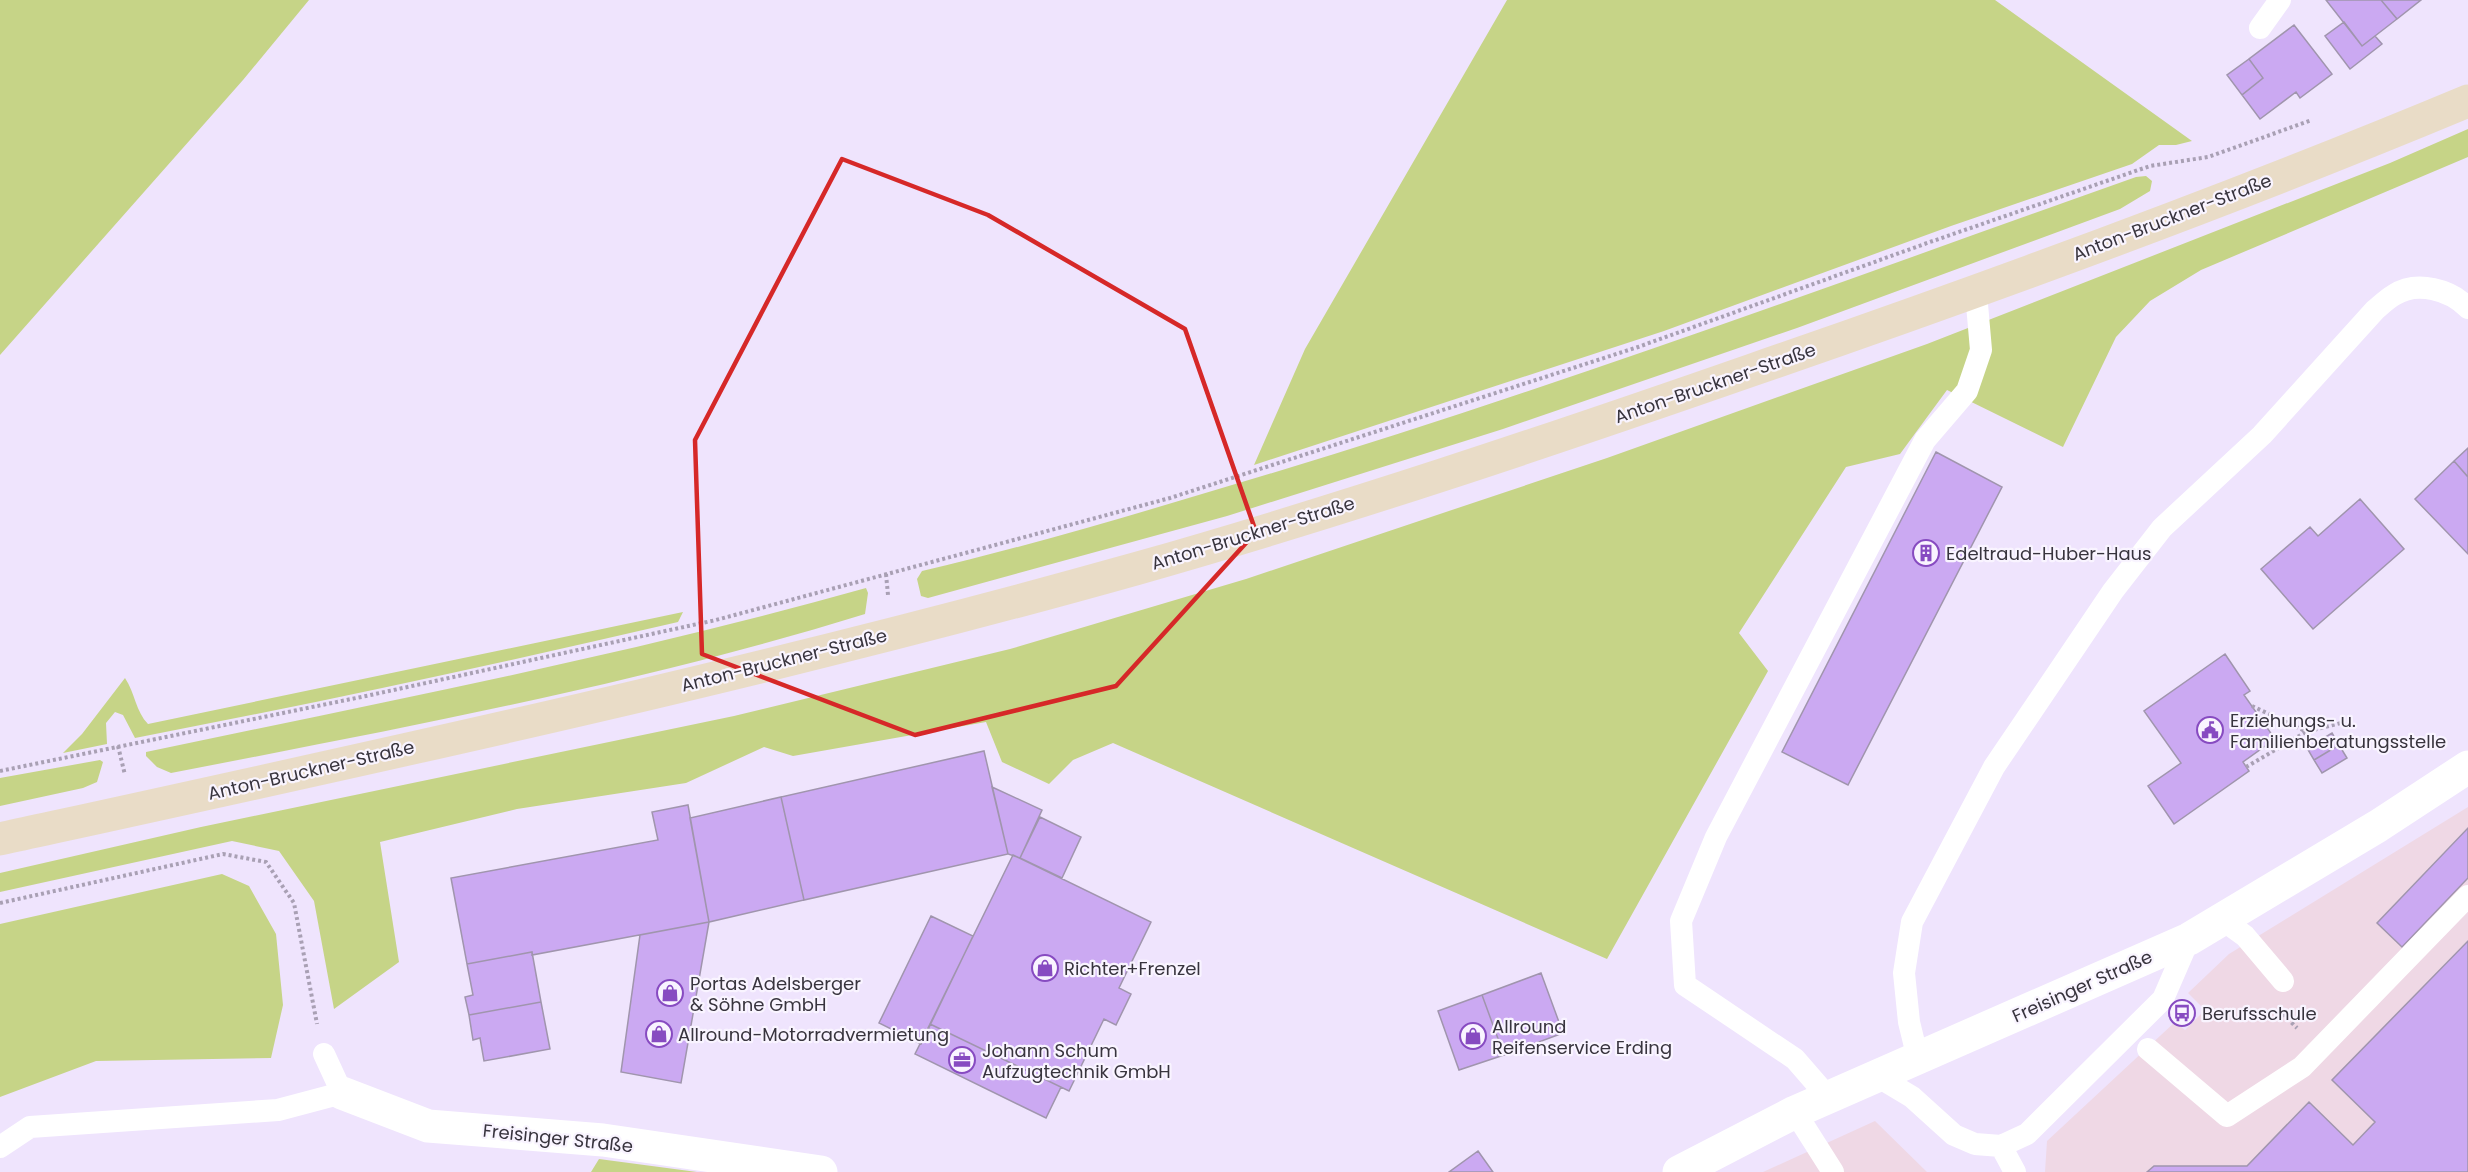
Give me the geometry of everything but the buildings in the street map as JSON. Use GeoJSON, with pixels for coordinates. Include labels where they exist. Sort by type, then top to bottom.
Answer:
{"type":"FeatureCollection","features":[{"type":"Feature","properties":{"kind":"main road","name":"Anton-Bruckner-Straße"},"geometry":{"type":"LineString","coordinates":[[0,838],[562,714],[892,635],[1140,567],[1503,456],[1976,292],[2468,101]]}},
{"type":"Feature","properties":{"kind":"street","name":"Freisinger Straße"},"geometry":{"type":"LineString","coordinates":[[1679,1172],[1795,1112],[2189,939],[2378,826],[2468,767]]}},
{"type":"Feature","properties":{"kind":"street","name":"Freisinger Straße"},"geometry":{"type":"LineString","coordinates":[[342,1093],[428,1126],[603,1140],[821,1172]]}},
{"type":"Feature","properties":{"kind":"lane"},"geometry":{"type":"LineString","coordinates":[[2260,28],[2280,0]]}},
{"type":"Feature","properties":{"kind":"lane"},"geometry":{"type":"LineString","coordinates":[[1918,1059],[1909,1022],[1904,973],[1912,922],[1994,767],[2113,591],[2162,528],[2262,435],[2376,310],[2395,293],[2421,288],[2442,290],[2458,297],[2468,308]]}},
{"type":"Feature","properties":{"kind":"lane"},"geometry":{"type":"LineString","coordinates":[[1828,1097],[1795,1059],[1685,985],[1681,921],[1716,837],[1925,440],[1967,391],[1981,350],[1976,292]]}},
{"type":"Feature","properties":{"kind":"lane"},"geometry":{"type":"LineString","coordinates":[[2148,1049],[2227,1116],[2302,1067],[2468,896]]}},
{"type":"Feature","properties":{"kind":"lane"},"geometry":{"type":"LineString","coordinates":[[2223,920],[2245,936],[2283,981]]}},
{"type":"Feature","properties":{"kind":"lane"},"geometry":{"type":"LineString","coordinates":[[1877,1076],[1912,1097],[1954,1135],[1975,1144],[2001,1146],[2027,1134],[2163,999],[2189,939]]}},
{"type":"Feature","properties":{"kind":"lane"},"geometry":{"type":"LineString","coordinates":[[0,1147],[30,1127],[278,1110],[342,1093],[324,1054]]}},
{"type":"Feature","properties":{"kind":"lane"},"geometry":{"type":"LineString","coordinates":[[1795,1112],[1833,1172]]}},
{"type":"Feature","properties":{"kind":"lane"},"geometry":{"type":"LineString","coordinates":[[2001,1146],[2015,1172]]}},
{"type":"Feature","properties":{"kind":"path"},"geometry":{"type":"LineString","coordinates":[[0,771],[366,696],[716,620],[1170,498],[1638,347],[2150,166],[2208,157],[2320,117]]}},
{"type":"Feature","properties":{"kind":"path"},"geometry":{"type":"LineString","coordinates":[[2252,705],[2306,732]]}},
{"type":"Feature","properties":{"kind":"path"},"geometry":{"type":"LineString","coordinates":[[2246,767],[2306,732],[2345,722]]}},
{"type":"Feature","properties":{"kind":"path"},"geometry":{"type":"LineString","coordinates":[[0,903],[223,854],[266,862],[294,903],[307,983],[324,1054]]}},
{"type":"Feature","properties":{"kind":"path"},"geometry":{"type":"LineString","coordinates":[[2281,1012],[2318,1051]]}},
{"type":"Feature","properties":{"kind":"highlighted area"},"geometry":{"type":"Polygon","coordinates":[[[842,159],[988,215],[1185,329],[1256,532],[1116,686],[915,735],[702,654],[695,440],[842,159]]]}},
{"type":"Feature","properties":{"kind":"shaded area"},"geometry":{"type":"Polygon","coordinates":[[[2468,807],[2468,1172],[2045,1172],[2047,1141],[2175,1022],[2185,1030],[2205,1010],[2188,993],[2229,954],[2468,807]]]}},
{"type":"Feature","properties":{"kind":"shaded area"},"geometry":{"type":"Polygon","coordinates":[[[1875,1121],[1927,1172],[1763,1172],[1875,1121]]]}},
{"type":"Feature","properties":{"kind":"green space"},"geometry":{"type":"Polygon","coordinates":[[[0,0],[309,0],[243,80],[0,355],[0,0]]]}},
{"type":"Feature","properties":{"kind":"green space"},"geometry":{"type":"Polygon","coordinates":[[[1507,0],[1995,0],[2192,141],[2176,145],[2159,145],[2132,164],[1951,226],[1664,331],[1254,465],[1305,349],[1507,0]]]}},
{"type":"Feature","properties":{"kind":"green space"},"geometry":{"type":"Polygon","coordinates":[[[2468,129],[2468,157],[2201,270],[2150,301],[2116,337],[2063,447],[1947,390],[1900,454],[1846,467],[1739,633],[1768,671],[1607,959],[1113,743],[1073,760],[1049,784],[1002,762],[986,722],[793,756],[764,747],[686,783],[517,809],[380,842],[399,962],[334,1009],[314,901],[279,851],[232,841],[0,892],[0,873],[201,827],[734,716],[1010,649],[1246,579],[1607,458],[1927,344],[2390,163],[2468,129]]]}},
{"type":"Feature","properties":{"kind":"green space"},"geometry":{"type":"Polygon","coordinates":[[[2146,176],[2152,181],[2150,191],[2120,209],[1797,328],[1503,429],[1227,516],[928,598],[921,596],[917,579],[922,571],[1032,543],[1329,456],[1561,380],[2136,177],[2146,176]]]}},
{"type":"Feature","properties":{"kind":"green space"},"geometry":{"type":"Polygon","coordinates":[[[866,588],[868,593],[865,614],[694,662],[607,683],[433,721],[171,773],[157,767],[146,756],[146,752],[598,656],[866,588]]]}},
{"type":"Feature","properties":{"kind":"green space"},"geometry":{"type":"Polygon","coordinates":[[[683,612],[678,622],[610,638],[339,697],[135,738],[123,715],[115,712],[106,723],[107,744],[63,753],[82,734],[125,678],[148,724],[683,612]]]}},
{"type":"Feature","properties":{"kind":"green space"},"geometry":{"type":"Polygon","coordinates":[[[100,760],[103,762],[97,782],[83,788],[0,806],[0,778],[100,760]]]}},
{"type":"Feature","properties":{"kind":"green space"},"geometry":{"type":"Polygon","coordinates":[[[222,874],[249,886],[276,934],[283,1005],[271,1058],[96,1061],[0,1097],[0,924],[222,874]]]}},
{"type":"Feature","properties":{"kind":"green space"},"geometry":{"type":"Polygon","coordinates":[[[599,1159],[697,1172],[591,1172],[599,1159]]]}},
{"type":"Feature","properties":{"kind":"place","name":"Edeltraud-Huber-Haus"},"geometry":{"type":"Point","coordinates":[1926,553]}},
{"type":"Feature","properties":{"kind":"place","name":"Erziehungs- u. Familienberatungsstelle"},"geometry":{"type":"Point","coordinates":[2210,730]}},
{"type":"Feature","properties":{"kind":"place","name":"Richter+Frenzel"},"geometry":{"type":"Point","coordinates":[1045,968]}},
{"type":"Feature","properties":{"kind":"place","name":"Portas Adelsberger & Söhne GmbH"},"geometry":{"type":"Point","coordinates":[670,993]}},
{"type":"Feature","properties":{"kind":"place","name":"Berufsschule"},"geometry":{"type":"Point","coordinates":[2182,1013]}},
{"type":"Feature","properties":{"kind":"place","name":"Allround-Motorradvermietung"},"geometry":{"type":"Point","coordinates":[659,1034]}},
{"type":"Feature","properties":{"kind":"place","name":"Allround Reifenservice Erding"},"geometry":{"type":"Point","coordinates":[1473,1036]}},
{"type":"Feature","properties":{"kind":"place","name":"Johann Schum Aufzugtechnik GmbH"},"geometry":{"type":"Point","coordinates":[962,1060]}}]}
